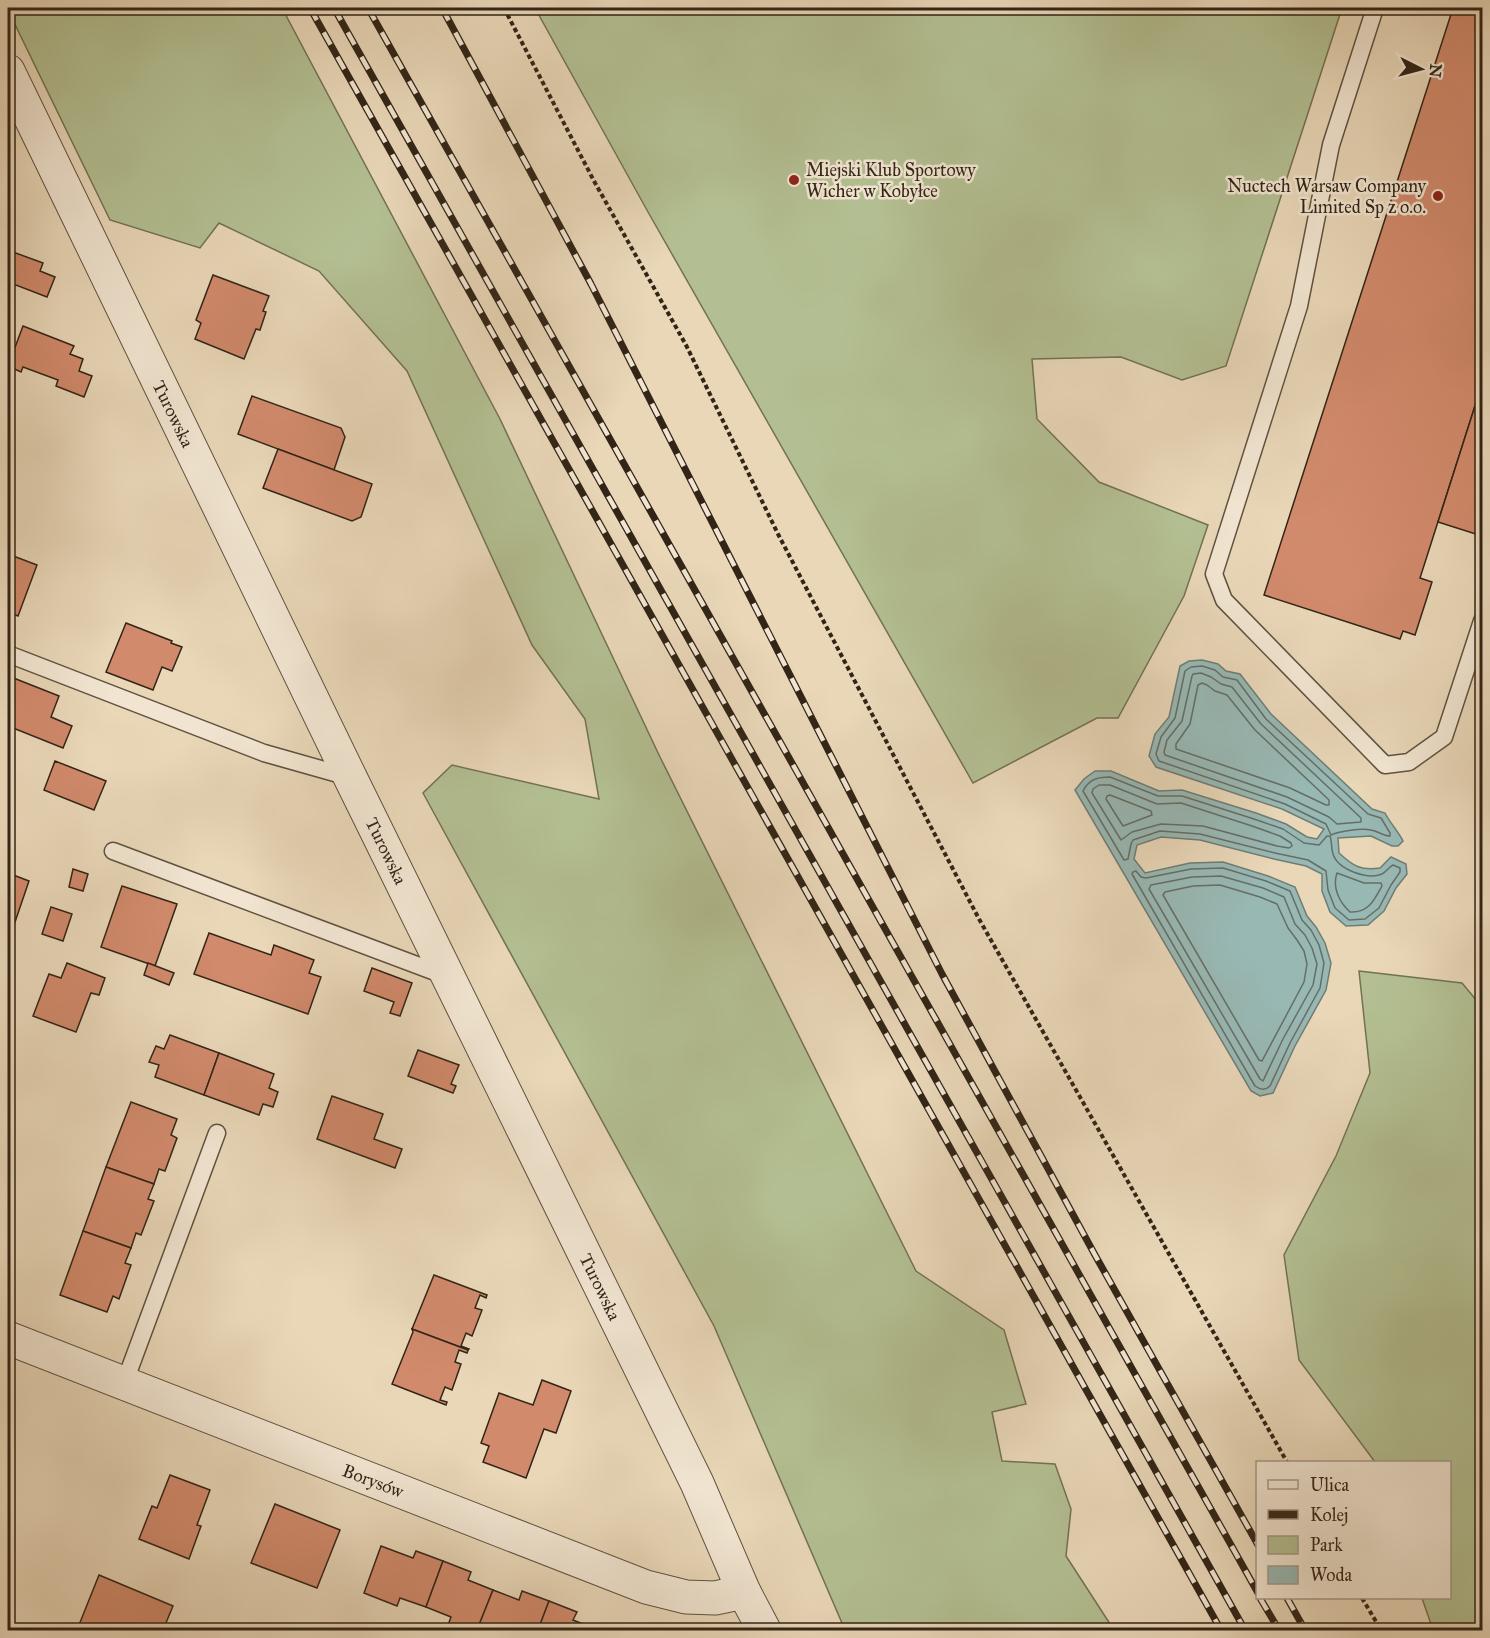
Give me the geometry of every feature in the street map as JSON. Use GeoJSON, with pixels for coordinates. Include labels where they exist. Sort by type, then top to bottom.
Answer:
{"type":"FeatureCollection","features":[{"type":"Feature","properties":{"kind":"street","name":"Turowska"},"geometry":{"type":"LineString","coordinates":[[8,71],[447,976],[697,1483],[744,1592],[764,1630]]}},
{"type":"Feature","properties":{"kind":"street","name":"Borysów"},"geometry":{"type":"LineString","coordinates":[[8,1338],[646,1587],[686,1597],[716,1598],[744,1592]]}},
{"type":"Feature","properties":{"kind":"lane"},"geometry":{"type":"LineString","coordinates":[[1375,8],[1331,145],[1299,306],[1214,574],[1224,600],[1386,765],[1409,762],[1444,738],[1482,621]]}},
{"type":"Feature","properties":{"kind":"lane"},"geometry":{"type":"LineString","coordinates":[[8,654],[264,753],[350,777]]}},
{"type":"Feature","properties":{"kind":"lane"},"geometry":{"type":"LineString","coordinates":[[113,851],[447,976]]}},
{"type":"Feature","properties":{"kind":"lane"},"geometry":{"type":"LineString","coordinates":[[124,1384],[217,1133]]}},
{"type":"Feature","properties":{"kind":"path"},"geometry":{"type":"LineString","coordinates":[[504,8],[594,180],[686,345],[778,534],[979,919],[1286,1461]]}},
{"type":"Feature","properties":{"kind":"path"},"geometry":{"type":"LineString","coordinates":[[1363,1599],[1381,1630]]}},
{"type":"Feature","properties":{"kind":"green space"},"geometry":{"type":"Polygon","coordinates":[[[8,8],[282,8],[500,419],[660,757],[916,1271],[1004,1330],[1026,1404],[992,1412],[1002,1461],[1055,1464],[1071,1509],[1066,1556],[1114,1630],[845,1630],[714,1326],[423,793],[452,765],[599,799],[585,719],[532,645],[407,371],[319,271],[219,223],[200,248],[110,220],[8,8]]]}},
{"type":"Feature","properties":{"kind":"green space"},"geometry":{"type":"Polygon","coordinates":[[[535,8],[1342,8],[1226,366],[1182,380],[1121,357],[1032,359],[1037,419],[1099,482],[1208,525],[1184,596],[1118,718],[1097,718],[973,783],[648,212],[535,8]]]}},
{"type":"Feature","properties":{"kind":"green space"},"geometry":{"type":"Polygon","coordinates":[[[1359,971],[1462,983],[1482,1007],[1482,1630],[1433,1630],[1422,1599],[1451,1599],[1451,1461],[1374,1461],[1299,1360],[1284,1255],[1336,1156],[1370,1073],[1359,971]]]}},
{"type":"Feature","properties":{"kind":"water"},"geometry":{"type":"Polygon","coordinates":[[[1202,660],[1218,664],[1226,671],[1240,674],[1271,714],[1372,809],[1385,813],[1403,841],[1398,846],[1392,846],[1371,836],[1338,838],[1339,853],[1353,864],[1368,869],[1380,868],[1391,857],[1406,864],[1407,874],[1396,888],[1384,911],[1368,925],[1346,926],[1330,912],[1322,891],[1322,874],[1306,866],[1200,840],[1161,837],[1137,845],[1134,859],[1145,873],[1190,863],[1223,862],[1295,887],[1307,916],[1325,943],[1331,963],[1326,990],[1295,1046],[1273,1093],[1260,1096],[1251,1091],[1075,790],[1095,771],[1111,771],[1159,791],[1182,790],[1256,813],[1286,824],[1307,837],[1317,839],[1324,829],[1282,809],[1156,767],[1149,756],[1155,734],[1169,717],[1180,666],[1189,661],[1202,660]]]}},
{"type":"Feature","properties":{"kind":"building","name":"Nuctech Warsaw Company Limited Sp z o.o."},"geometry":{"type":"Polygon","coordinates":[[[1453,8],[1482,8],[1482,384],[1420,578],[1432,582],[1415,635],[1403,631],[1400,639],[1264,595],[1453,8]]]}},
{"type":"Feature","properties":{"kind":"building"},"geometry":{"type":"Polygon","coordinates":[[[13,252],[43,263],[40,271],[55,277],[47,297],[8,282],[8,265],[13,252]]]}},
{"type":"Feature","properties":{"kind":"building"},"geometry":{"type":"Polygon","coordinates":[[[213,275],[269,296],[263,311],[266,312],[260,330],[256,329],[244,359],[195,339],[201,323],[196,320],[213,275]]]}},
{"type":"Feature","properties":{"kind":"building"},"geometry":{"type":"Polygon","coordinates":[[[23,326],[74,346],[70,354],[83,359],[79,371],[92,376],[84,397],[56,386],[58,380],[23,367],[21,372],[8,366],[23,326]]]}},
{"type":"Feature","properties":{"kind":"building"},"geometry":{"type":"Polygon","coordinates":[[[1482,384],[1482,536],[1438,522],[1482,384]]]}},
{"type":"Feature","properties":{"kind":"building"},"geometry":{"type":"Polygon","coordinates":[[[252,396],[341,428],[345,437],[334,470],[238,434],[252,396]]]}},
{"type":"Feature","properties":{"kind":"building"},"geometry":{"type":"Polygon","coordinates":[[[278,449],[372,484],[361,517],[352,521],[263,488],[278,449]]]}},
{"type":"Feature","properties":{"kind":"building"},"geometry":{"type":"Polygon","coordinates":[[[8,554],[37,565],[18,616],[8,612],[8,554]]]}},
{"type":"Feature","properties":{"kind":"building"},"geometry":{"type":"Polygon","coordinates":[[[126,623],[182,647],[172,671],[162,667],[153,690],[106,672],[126,623]]]}},
{"type":"Feature","properties":{"kind":"building"},"geometry":{"type":"Polygon","coordinates":[[[11,677],[59,696],[51,717],[72,726],[63,748],[8,726],[8,685],[11,677]]]}},
{"type":"Feature","properties":{"kind":"building"},"geometry":{"type":"Polygon","coordinates":[[[55,761],[106,781],[94,810],[44,790],[55,761]]]}},
{"type":"Feature","properties":{"kind":"building"},"geometry":{"type":"Polygon","coordinates":[[[73,869],[88,874],[83,891],[69,887],[73,869]]]}},
{"type":"Feature","properties":{"kind":"building"},"geometry":{"type":"Polygon","coordinates":[[[8,873],[29,881],[15,922],[8,920],[8,873]]]}},
{"type":"Feature","properties":{"kind":"building"},"geometry":{"type":"Polygon","coordinates":[[[122,886],[177,904],[155,966],[101,947],[122,886]]]}},
{"type":"Feature","properties":{"kind":"building"},"geometry":{"type":"Polygon","coordinates":[[[51,907],[72,914],[63,941],[42,934],[51,907]]]}},
{"type":"Feature","properties":{"kind":"building"},"geometry":{"type":"Polygon","coordinates":[[[209,933],[271,955],[274,945],[314,960],[309,973],[321,977],[308,1014],[194,974],[209,933]]]}},
{"type":"Feature","properties":{"kind":"building"},"geometry":{"type":"Polygon","coordinates":[[[67,963],[105,978],[99,995],[91,993],[76,1032],[33,1016],[49,974],[61,978],[67,963]]]}},
{"type":"Feature","properties":{"kind":"building"},"geometry":{"type":"Polygon","coordinates":[[[148,963],[174,973],[169,985],[144,975],[148,963]]]}},
{"type":"Feature","properties":{"kind":"building"},"geometry":{"type":"Polygon","coordinates":[[[372,968],[412,983],[400,1016],[390,1013],[394,1002],[364,991],[372,968]]]}},
{"type":"Feature","properties":{"kind":"building"},"geometry":{"type":"Polygon","coordinates":[[[170,1035],[219,1053],[204,1095],[155,1077],[159,1065],[149,1062],[156,1046],[164,1049],[170,1035]]]}},
{"type":"Feature","properties":{"kind":"building"},"geometry":{"type":"Polygon","coordinates":[[[418,1050],[459,1065],[451,1084],[456,1086],[453,1093],[408,1076],[418,1050]]]}},
{"type":"Feature","properties":{"kind":"building"},"geometry":{"type":"Polygon","coordinates":[[[219,1053],[274,1074],[269,1088],[278,1092],[273,1107],[263,1104],[259,1115],[204,1095],[219,1053]]]}},
{"type":"Feature","properties":{"kind":"building"},"geometry":{"type":"Polygon","coordinates":[[[332,1096],[383,1114],[374,1139],[402,1149],[395,1168],[317,1139],[332,1096]]]}},
{"type":"Feature","properties":{"kind":"building"},"geometry":{"type":"Polygon","coordinates":[[[131,1102],[177,1119],[171,1135],[177,1138],[165,1171],[159,1169],[154,1184],[106,1167],[131,1102]]]}},
{"type":"Feature","properties":{"kind":"building"},"geometry":{"type":"Polygon","coordinates":[[[106,1167],[154,1184],[148,1199],[154,1201],[141,1235],[136,1233],[131,1248],[83,1231],[106,1167]]]}},
{"type":"Feature","properties":{"kind":"building"},"geometry":{"type":"Polygon","coordinates":[[[83,1231],[131,1248],[125,1263],[131,1265],[119,1299],[113,1296],[107,1312],[60,1295],[83,1231]]]}},
{"type":"Feature","properties":{"kind":"building"},"geometry":{"type":"Polygon","coordinates":[[[434,1275],[487,1295],[486,1298],[480,1295],[475,1308],[482,1310],[472,1336],[466,1333],[461,1346],[468,1350],[412,1329],[434,1275]]]}},
{"type":"Feature","properties":{"kind":"building"},"geometry":{"type":"Polygon","coordinates":[[[412,1329],[468,1350],[467,1353],[459,1350],[455,1362],[461,1364],[452,1390],[445,1387],[440,1400],[447,1402],[446,1405],[392,1384],[413,1332],[412,1329]]]}},
{"type":"Feature","properties":{"kind":"building"},"geometry":{"type":"Polygon","coordinates":[[[542,1380],[571,1391],[556,1433],[544,1429],[526,1478],[483,1462],[489,1446],[481,1443],[499,1393],[533,1405],[542,1380]]]}},
{"type":"Feature","properties":{"kind":"building"},"geometry":{"type":"Polygon","coordinates":[[[170,1475],[210,1490],[197,1525],[201,1526],[189,1559],[139,1539],[152,1506],[157,1508],[170,1475]]]}},
{"type":"Feature","properties":{"kind":"building"},"geometry":{"type":"Polygon","coordinates":[[[275,1504],[340,1530],[317,1588],[251,1563],[275,1504]]]}},
{"type":"Feature","properties":{"kind":"building"},"geometry":{"type":"Polygon","coordinates":[[[381,1546],[413,1558],[416,1551],[443,1561],[426,1607],[400,1598],[397,1606],[364,1593],[381,1546]]]}},
{"type":"Feature","properties":{"kind":"building"},"geometry":{"type":"Polygon","coordinates":[[[443,1561],[471,1572],[468,1580],[493,1590],[477,1630],[462,1630],[448,1625],[451,1617],[426,1607],[443,1561]]]}},
{"type":"Feature","properties":{"kind":"building"},"geometry":{"type":"Polygon","coordinates":[[[99,1575],[173,1606],[163,1630],[77,1630],[99,1575]]]}},
{"type":"Feature","properties":{"kind":"building"},"geometry":{"type":"Polygon","coordinates":[[[493,1590],[519,1600],[522,1591],[549,1601],[538,1630],[477,1630],[493,1590]]]}},
{"type":"Feature","properties":{"kind":"building"},"geometry":{"type":"Polygon","coordinates":[[[549,1601],[577,1612],[573,1620],[598,1630],[538,1630],[549,1601]]]}},
{"type":"Feature","properties":{"kind":"railway"},"geometry":{"type":"LineString","coordinates":[[310,8],[1221,1630]]}},
{"type":"Feature","properties":{"kind":"railway"},"geometry":{"type":"LineString","coordinates":[[334,8],[1245,1630]]}},
{"type":"Feature","properties":{"kind":"railway"},"geometry":{"type":"LineString","coordinates":[[368,8],[1256,1589]]}},
{"type":"Feature","properties":{"kind":"railway"},"geometry":{"type":"LineString","coordinates":[[442,8],[591,284],[942,974],[1095,1255],[1256,1541]]}},
{"type":"Feature","properties":{"kind":"railway"},"geometry":{"type":"LineString","coordinates":[[1261,1599],[1279,1630]]}},
{"type":"Feature","properties":{"kind":"railway"},"geometry":{"type":"LineString","coordinates":[[1288,1599],[1305,1630]]}},
{"type":"Feature","properties":{"kind":"place","name":"Miejski Klub Sportowy Wicher w Kobyłce"},"geometry":{"type":"Point","coordinates":[794,180]}},
{"type":"Feature","properties":{"kind":"place","name":"Nuctech Warsaw Company Limited Sp z o.o."},"geometry":{"type":"Point","coordinates":[1438,196]}}]}
